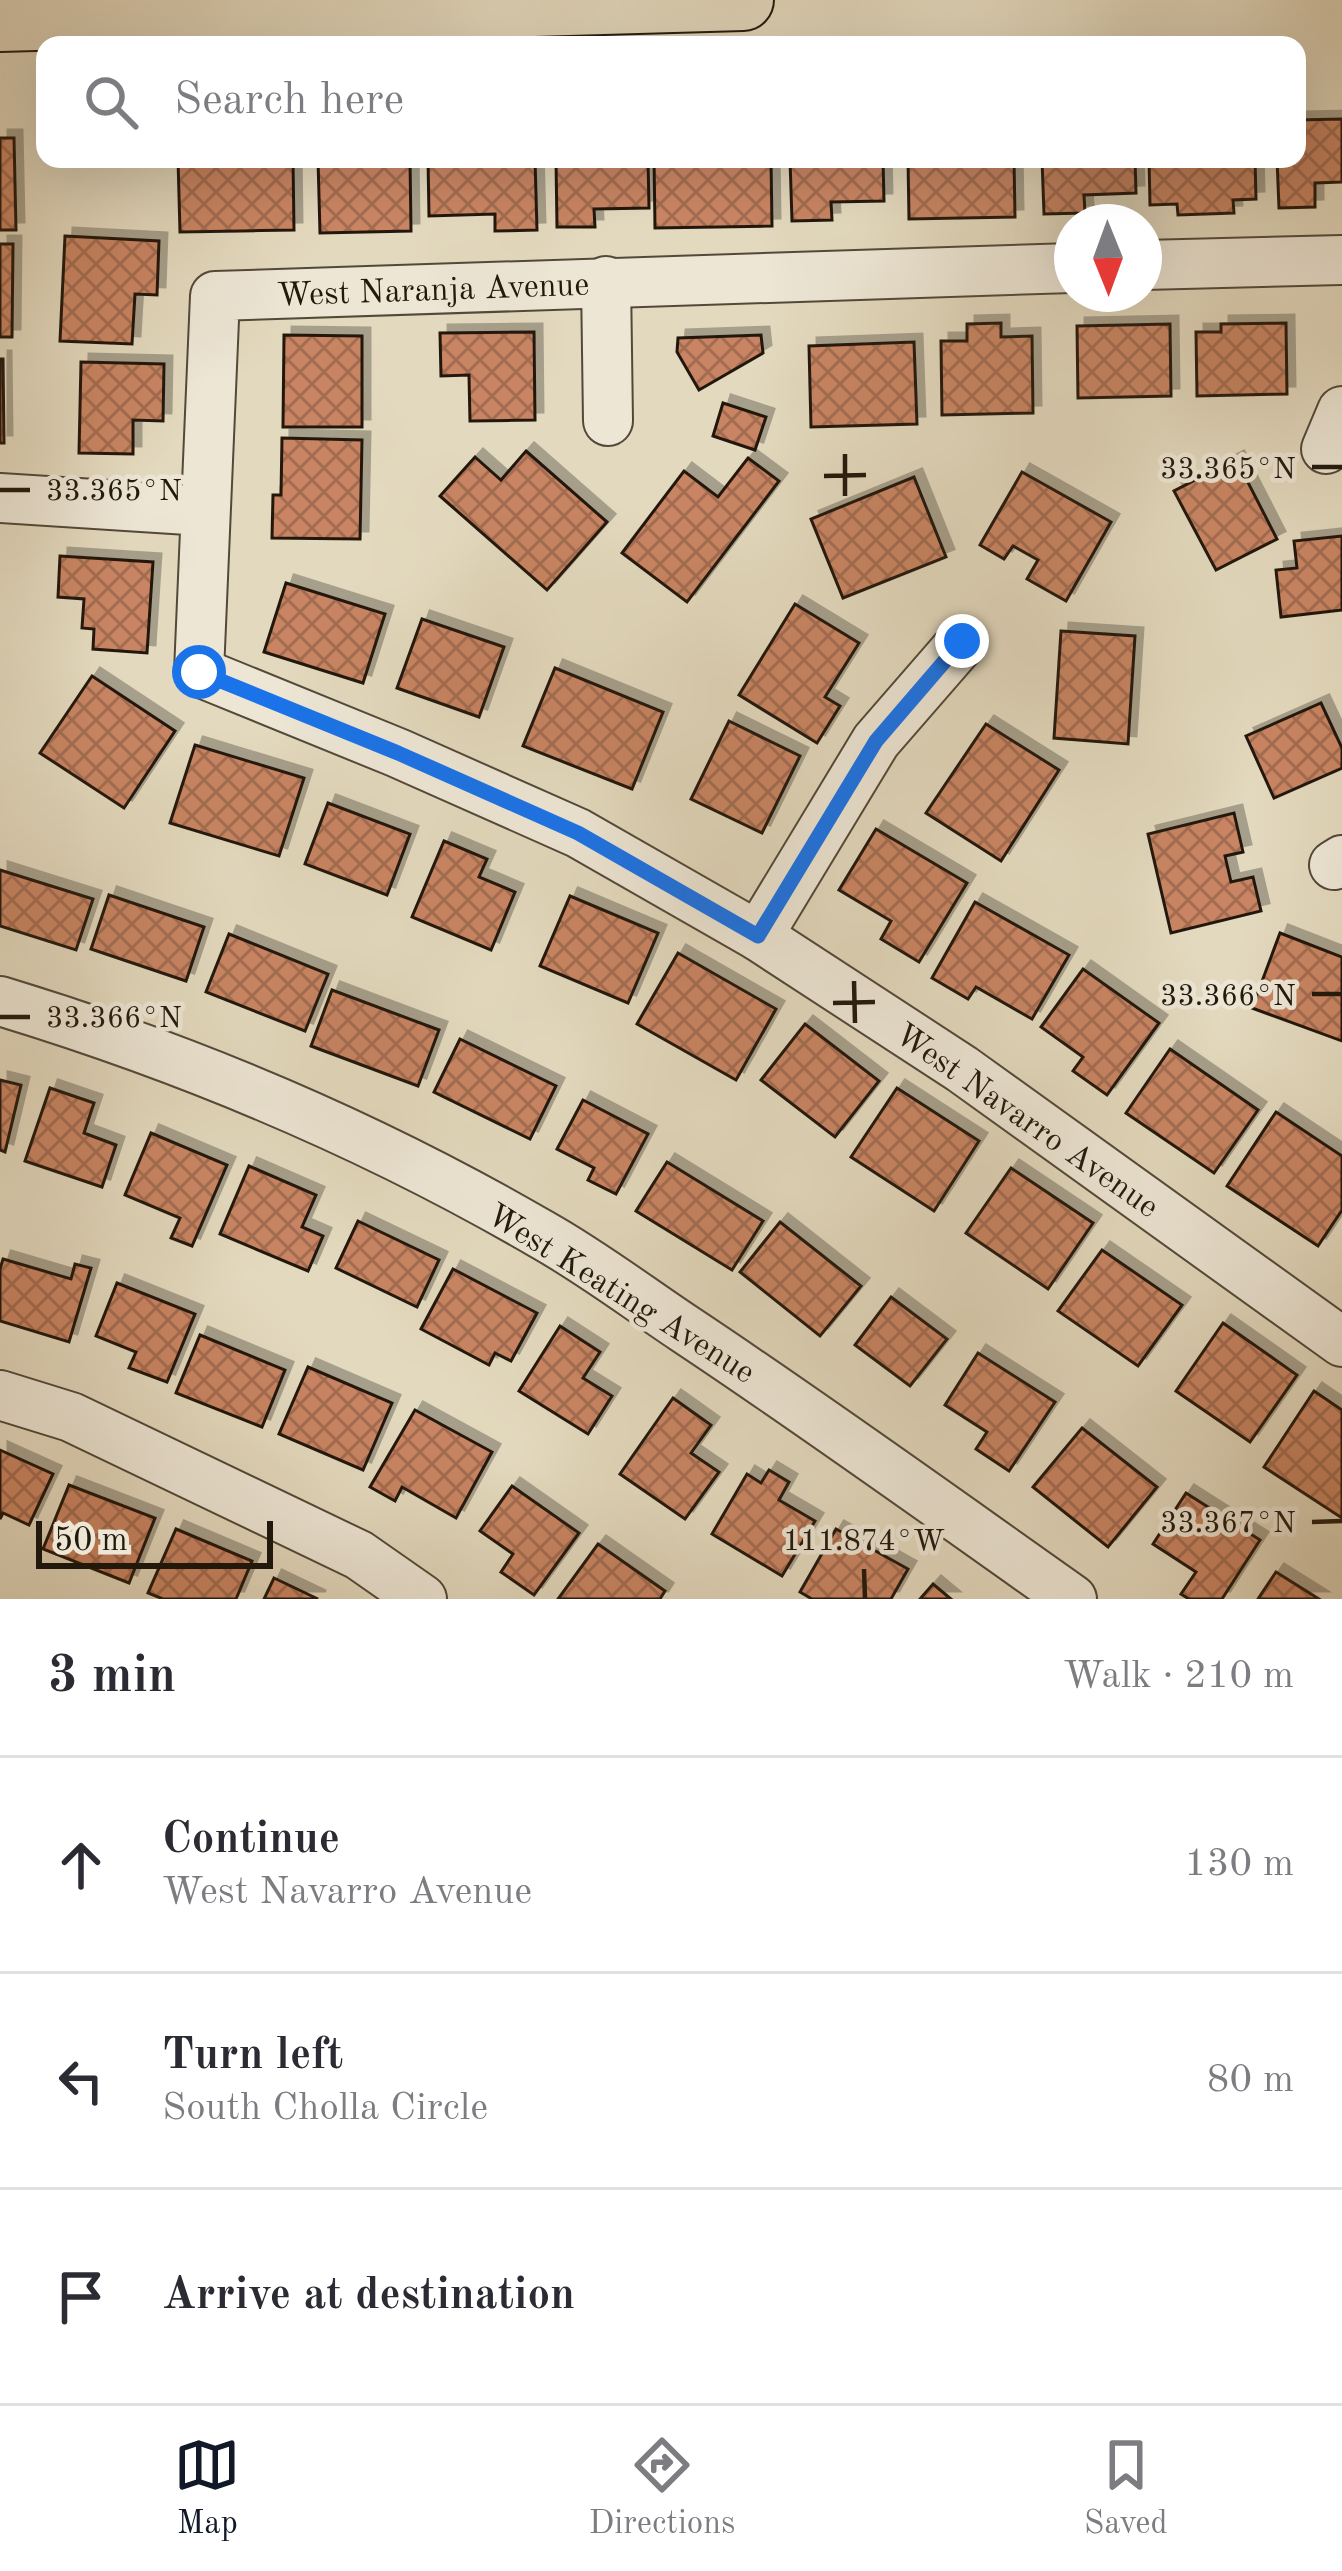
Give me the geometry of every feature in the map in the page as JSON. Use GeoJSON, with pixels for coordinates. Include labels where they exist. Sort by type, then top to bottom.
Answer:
{"type":"FeatureCollection","features":[{"type":"Feature","properties":{"kind":"main road"},"geometry":{"type":"LineString","coordinates":[[0,21],[278,6],[742,0]]}},
{"type":"Feature","properties":{"kind":"street"},"geometry":{"type":"LineString","coordinates":[[1162,265],[1342,260]]}},
{"type":"Feature","properties":{"kind":"street","name":"West Naranja Avenue"},"geometry":{"type":"LineString","coordinates":[[204,512],[215,296],[1054,269]]}},
{"type":"Feature","properties":{"kind":"street"},"geometry":{"type":"LineString","coordinates":[[606,281],[608,421]]}},
{"type":"Feature","properties":{"kind":"street"},"geometry":{"type":"LineString","coordinates":[[0,498],[204,512]]}},
{"type":"Feature","properties":{"kind":"street","name":"West Navarro Avenue"},"geometry":{"type":"LineString","coordinates":[[204,512],[199,672],[578,833],[758,936],[962,1069],[1342,1342]]}},
{"type":"Feature","properties":{"kind":"street"},"geometry":{"type":"LineString","coordinates":[[758,936],[876,741],[962,641]]}},
{"type":"Feature","properties":{"kind":"street","name":"West Keating Avenue"},"geometry":{"type":"LineString","coordinates":[[0,1001],[169,1057],[282,1103],[543,1234],[770,1385],[1072,1599]]}},
{"type":"Feature","properties":{"kind":"street"},"geometry":{"type":"LineString","coordinates":[[0,1395],[71,1417],[359,1555],[422,1599]]}},
{"type":"Feature","properties":{"kind":"building"},"geometry":{"type":"Polygon","coordinates":[[[1342,119],[1342,182],[1315,183],[1315,207],[1279,208],[1277,168],[1306,168],[1306,120],[1342,119]]]}},
{"type":"Feature","properties":{"kind":"building"},"geometry":{"type":"Polygon","coordinates":[[[0,138],[14,138],[16,230],[0,230],[0,138]]]}},
{"type":"Feature","properties":{"kind":"building"},"geometry":{"type":"Polygon","coordinates":[[[178,168],[293,168],[294,230],[180,232],[178,168]]]}},
{"type":"Feature","properties":{"kind":"building"},"geometry":{"type":"Polygon","coordinates":[[[318,168],[410,168],[411,231],[320,233],[318,168]]]}},
{"type":"Feature","properties":{"kind":"building"},"geometry":{"type":"Polygon","coordinates":[[[428,168],[535,168],[537,230],[495,231],[495,214],[429,216],[428,168]]]}},
{"type":"Feature","properties":{"kind":"building"},"geometry":{"type":"Polygon","coordinates":[[[556,168],[648,168],[649,208],[594,209],[595,227],[557,227],[556,168]]]}},
{"type":"Feature","properties":{"kind":"building"},"geometry":{"type":"Polygon","coordinates":[[[654,168],[771,168],[772,226],[655,228],[654,168]]]}},
{"type":"Feature","properties":{"kind":"building"},"geometry":{"type":"Polygon","coordinates":[[[790,168],[883,168],[884,201],[831,202],[832,220],[792,221],[790,168]]]}},
{"type":"Feature","properties":{"kind":"building"},"geometry":{"type":"Polygon","coordinates":[[[908,168],[1014,168],[1015,217],[909,219],[908,168]]]}},
{"type":"Feature","properties":{"kind":"building"},"geometry":{"type":"Polygon","coordinates":[[[1042,168],[1135,168],[1136,193],[1084,195],[1084,204],[1054,204],[1054,214],[1044,214],[1042,168]]]}},
{"type":"Feature","properties":{"kind":"building"},"geometry":{"type":"Polygon","coordinates":[[[1149,168],[1255,168],[1256,199],[1233,200],[1234,213],[1178,215],[1177,204],[1150,204],[1149,168]]]}},
{"type":"Feature","properties":{"kind":"building"},"geometry":{"type":"Polygon","coordinates":[[[65,236],[159,241],[157,295],[135,294],[132,344],[60,341],[65,236]]]}},
{"type":"Feature","properties":{"kind":"building"},"geometry":{"type":"Polygon","coordinates":[[[0,244],[13,244],[12,337],[0,337],[0,244]]]}},
{"type":"Feature","properties":{"kind":"building"},"geometry":{"type":"Polygon","coordinates":[[[1001,323],[1001,337],[1032,336],[1033,413],[942,415],[941,341],[967,341],[967,324],[1001,323]]]}},
{"type":"Feature","properties":{"kind":"building"},"geometry":{"type":"Polygon","coordinates":[[[1286,323],[1287,394],[1197,396],[1196,332],[1221,332],[1221,324],[1286,323]]]}},
{"type":"Feature","properties":{"kind":"building"},"geometry":{"type":"Polygon","coordinates":[[[1170,324],[1171,396],[1078,398],[1077,326],[1170,324]]]}},
{"type":"Feature","properties":{"kind":"building"},"geometry":{"type":"Polygon","coordinates":[[[534,332],[535,420],[470,421],[469,375],[441,376],[440,333],[534,332]]]}},
{"type":"Feature","properties":{"kind":"building"},"geometry":{"type":"Polygon","coordinates":[[[284,335],[362,336],[362,427],[283,427],[284,335]]]}},
{"type":"Feature","properties":{"kind":"building"},"geometry":{"type":"Polygon","coordinates":[[[761,335],[763,353],[699,390],[677,352],[678,338],[761,335]]]}},
{"type":"Feature","properties":{"kind":"building"},"geometry":{"type":"Polygon","coordinates":[[[914,342],[917,424],[811,427],[809,346],[914,342]]]}},
{"type":"Feature","properties":{"kind":"building"},"geometry":{"type":"Polygon","coordinates":[[[3,359],[4,443],[0,443],[3,359]]]}},
{"type":"Feature","properties":{"kind":"building"},"geometry":{"type":"Polygon","coordinates":[[[81,362],[164,364],[163,421],[133,420],[133,454],[79,453],[81,362]]]}},
{"type":"Feature","properties":{"kind":"building"},"geometry":{"type":"Polygon","coordinates":[[[723,403],[766,417],[755,450],[713,436],[723,403]]]}},
{"type":"Feature","properties":{"kind":"building"},"geometry":{"type":"Polygon","coordinates":[[[282,438],[362,440],[360,539],[272,538],[273,495],[281,495],[282,438]]]}},
{"type":"Feature","properties":{"kind":"building"},"geometry":{"type":"Polygon","coordinates":[[[526,451],[607,522],[547,590],[440,496],[475,457],[501,480],[526,451]]]}},
{"type":"Feature","properties":{"kind":"building"},"geometry":{"type":"Polygon","coordinates":[[[748,458],[779,481],[687,602],[622,553],[684,471],[718,497],[748,458]]]}},
{"type":"Feature","properties":{"kind":"building"},"geometry":{"type":"Polygon","coordinates":[[[1236,459],[1277,539],[1216,570],[1174,491],[1236,459]]]}},
{"type":"Feature","properties":{"kind":"building"},"geometry":{"type":"Polygon","coordinates":[[[1022,472],[1111,522],[1066,601],[1027,579],[1038,560],[1013,546],[1004,559],[980,545],[1022,472]]]}},
{"type":"Feature","properties":{"kind":"building"},"geometry":{"type":"Polygon","coordinates":[[[914,477],[946,557],[843,598],[811,519],[914,477]]]}},
{"type":"Feature","properties":{"kind":"building"},"geometry":{"type":"Polygon","coordinates":[[[1342,536],[1342,610],[1281,617],[1276,570],[1297,568],[1294,541],[1342,536]]]}},
{"type":"Feature","properties":{"kind":"building"},"geometry":{"type":"Polygon","coordinates":[[[60,556],[153,562],[147,653],[93,649],[94,629],[82,628],[84,599],[58,597],[60,556]]]}},
{"type":"Feature","properties":{"kind":"building"},"geometry":{"type":"Polygon","coordinates":[[[286,583],[385,614],[363,683],[264,652],[286,583]]]}},
{"type":"Feature","properties":{"kind":"building"},"geometry":{"type":"Polygon","coordinates":[[[795,604],[859,643],[825,697],[840,706],[817,743],[739,695],[795,604]]]}},
{"type":"Feature","properties":{"kind":"building"},"geometry":{"type":"Polygon","coordinates":[[[422,619],[504,647],[479,717],[397,688],[422,619]]]}},
{"type":"Feature","properties":{"kind":"building"},"geometry":{"type":"Polygon","coordinates":[[[1061,631],[1135,636],[1128,744],[1054,738],[1061,631]]]}},
{"type":"Feature","properties":{"kind":"building"},"geometry":{"type":"Polygon","coordinates":[[[555,668],[663,712],[632,789],[523,746],[555,668]]]}},
{"type":"Feature","properties":{"kind":"building"},"geometry":{"type":"Polygon","coordinates":[[[92,676],[175,731],[124,808],[40,753],[92,676]]]}},
{"type":"Feature","properties":{"kind":"building"},"geometry":{"type":"Polygon","coordinates":[[[1321,703],[1342,748],[1342,768],[1274,798],[1246,736],[1321,703]]]}},
{"type":"Feature","properties":{"kind":"building"},"geometry":{"type":"Polygon","coordinates":[[[729,721],[800,756],[762,833],[691,799],[729,721]]]}},
{"type":"Feature","properties":{"kind":"building"},"geometry":{"type":"Polygon","coordinates":[[[986,724],[1059,770],[1001,861],[926,813],[986,724]]]}},
{"type":"Feature","properties":{"kind":"building"},"geometry":{"type":"Polygon","coordinates":[[[195,745],[304,778],[279,856],[170,823],[195,745]]]}},
{"type":"Feature","properties":{"kind":"building"},"geometry":{"type":"Polygon","coordinates":[[[328,803],[410,834],[387,895],[305,864],[328,803]]]}},
{"type":"Feature","properties":{"kind":"building"},"geometry":{"type":"Polygon","coordinates":[[[1234,813],[1243,852],[1225,856],[1231,882],[1253,877],[1261,911],[1171,933],[1148,834],[1234,813]]]}},
{"type":"Feature","properties":{"kind":"building"},"geometry":{"type":"Polygon","coordinates":[[[876,829],[967,883],[919,962],[881,939],[891,921],[839,890],[876,829]]]}},
{"type":"Feature","properties":{"kind":"building"},"geometry":{"type":"Polygon","coordinates":[[[444,841],[487,859],[479,877],[515,892],[491,950],[412,917],[444,841]]]}},
{"type":"Feature","properties":{"kind":"building"},"geometry":{"type":"Polygon","coordinates":[[[0,870],[93,899],[76,950],[0,926],[0,870]]]}},
{"type":"Feature","properties":{"kind":"building"},"geometry":{"type":"Polygon","coordinates":[[[109,895],[204,927],[186,981],[91,949],[109,895]]]}},
{"type":"Feature","properties":{"kind":"building"},"geometry":{"type":"Polygon","coordinates":[[[570,896],[658,933],[628,1003],[540,966],[570,896]]]}},
{"type":"Feature","properties":{"kind":"building"},"geometry":{"type":"Polygon","coordinates":[[[975,902],[1069,955],[1032,1019],[976,987],[968,999],[932,978],[975,902]]]}},
{"type":"Feature","properties":{"kind":"building"},"geometry":{"type":"Polygon","coordinates":[[[1280,933],[1342,957],[1342,1041],[1252,1008],[1280,933]]]}},
{"type":"Feature","properties":{"kind":"building"},"geometry":{"type":"Polygon","coordinates":[[[229,934],[328,974],[305,1031],[206,992],[229,934]]]}},
{"type":"Feature","properties":{"kind":"building"},"geometry":{"type":"Polygon","coordinates":[[[678,953],[776,1009],[736,1080],[637,1024],[678,953]]]}},
{"type":"Feature","properties":{"kind":"building"},"geometry":{"type":"Polygon","coordinates":[[[1083,969],[1159,1023],[1107,1095],[1073,1071],[1083,1057],[1041,1027],[1083,969]]]}},
{"type":"Feature","properties":{"kind":"building"},"geometry":{"type":"Polygon","coordinates":[[[332,990],[439,1030],[418,1086],[311,1046],[332,990]]]}},
{"type":"Feature","properties":{"kind":"building"},"geometry":{"type":"Polygon","coordinates":[[[805,1024],[879,1081],[835,1137],[761,1080],[805,1024]]]}},
{"type":"Feature","properties":{"kind":"building"},"geometry":{"type":"Polygon","coordinates":[[[460,1039],[556,1086],[530,1139],[434,1092],[460,1039]]]}},
{"type":"Feature","properties":{"kind":"building"},"geometry":{"type":"Polygon","coordinates":[[[1170,1049],[1258,1110],[1214,1173],[1126,1113],[1170,1049]]]}},
{"type":"Feature","properties":{"kind":"building"},"geometry":{"type":"Polygon","coordinates":[[[0,1080],[21,1085],[5,1152],[0,1150],[0,1080]]]}},
{"type":"Feature","properties":{"kind":"building"},"geometry":{"type":"Polygon","coordinates":[[[50,1088],[94,1103],[84,1133],[116,1145],[102,1187],[25,1161],[50,1088]]]}},
{"type":"Feature","properties":{"kind":"building"},"geometry":{"type":"Polygon","coordinates":[[[897,1088],[979,1141],[934,1211],[851,1157],[897,1088]]]}},
{"type":"Feature","properties":{"kind":"building"},"geometry":{"type":"Polygon","coordinates":[[[583,1100],[648,1134],[616,1194],[588,1180],[594,1168],[557,1149],[583,1100]]]}},
{"type":"Feature","properties":{"kind":"building"},"geometry":{"type":"Polygon","coordinates":[[[1276,1112],[1342,1156],[1342,1210],[1318,1246],[1227,1186],[1276,1112]]]}},
{"type":"Feature","properties":{"kind":"building"},"geometry":{"type":"Polygon","coordinates":[[[151,1133],[227,1165],[192,1246],[171,1238],[180,1218],[125,1195],[151,1133]]]}},
{"type":"Feature","properties":{"kind":"building"},"geometry":{"type":"Polygon","coordinates":[[[667,1162],[763,1221],[732,1270],[636,1211],[667,1162]]]}},
{"type":"Feature","properties":{"kind":"building"},"geometry":{"type":"Polygon","coordinates":[[[249,1166],[316,1195],[302,1227],[323,1236],[308,1271],[220,1234],[249,1166]]]}},
{"type":"Feature","properties":{"kind":"building"},"geometry":{"type":"Polygon","coordinates":[[[1011,1168],[1093,1223],[1048,1289],[966,1233],[1011,1168]]]}},
{"type":"Feature","properties":{"kind":"building"},"geometry":{"type":"Polygon","coordinates":[[[358,1221],[439,1260],[417,1307],[336,1268],[358,1221]]]}},
{"type":"Feature","properties":{"kind":"building"},"geometry":{"type":"Polygon","coordinates":[[[780,1222],[861,1286],[820,1336],[740,1272],[780,1222]]]}},
{"type":"Feature","properties":{"kind":"building"},"geometry":{"type":"Polygon","coordinates":[[[1102,1250],[1182,1305],[1138,1366],[1058,1311],[1102,1250]]]}},
{"type":"Feature","properties":{"kind":"building"},"geometry":{"type":"Polygon","coordinates":[[[3,1259],[71,1279],[75,1264],[91,1268],[69,1342],[0,1321],[3,1259]]]}},
{"type":"Feature","properties":{"kind":"building"},"geometry":{"type":"Polygon","coordinates":[[[453,1269],[537,1313],[511,1361],[495,1353],[489,1365],[421,1329],[453,1269]]]}},
{"type":"Feature","properties":{"kind":"building"},"geometry":{"type":"Polygon","coordinates":[[[117,1283],[195,1314],[167,1382],[129,1368],[136,1352],[96,1336],[117,1283]]]}},
{"type":"Feature","properties":{"kind":"building"},"geometry":{"type":"Polygon","coordinates":[[[891,1297],[947,1339],[910,1386],[855,1345],[891,1297]]]}},
{"type":"Feature","properties":{"kind":"building"},"geometry":{"type":"Polygon","coordinates":[[[1223,1323],[1297,1375],[1250,1442],[1176,1391],[1223,1323]]]}},
{"type":"Feature","properties":{"kind":"building"},"geometry":{"type":"Polygon","coordinates":[[[560,1326],[600,1352],[583,1378],[612,1396],[588,1434],[519,1391],[560,1326]]]}},
{"type":"Feature","properties":{"kind":"building"},"geometry":{"type":"Polygon","coordinates":[[[200,1335],[285,1370],[262,1427],[176,1393],[200,1335]]]}},
{"type":"Feature","properties":{"kind":"building"},"geometry":{"type":"Polygon","coordinates":[[[978,1353],[1055,1402],[1009,1471],[976,1449],[987,1432],[945,1405],[978,1353]]]}},
{"type":"Feature","properties":{"kind":"building"},"geometry":{"type":"Polygon","coordinates":[[[308,1367],[392,1403],[363,1470],[279,1434],[308,1367]]]}},
{"type":"Feature","properties":{"kind":"building"},"geometry":{"type":"Polygon","coordinates":[[[1314,1391],[1342,1410],[1342,1518],[1264,1467],[1314,1391]]]}},
{"type":"Feature","properties":{"kind":"building"},"geometry":{"type":"Polygon","coordinates":[[[673,1398],[711,1425],[691,1453],[719,1472],[685,1519],[620,1474],[673,1398]]]}},
{"type":"Feature","properties":{"kind":"building"},"geometry":{"type":"Polygon","coordinates":[[[415,1410],[492,1452],[456,1518],[402,1487],[395,1501],[370,1487],[415,1410]]]}},
{"type":"Feature","properties":{"kind":"building"},"geometry":{"type":"Polygon","coordinates":[[[1082,1428],[1157,1487],[1108,1547],[1033,1487],[1082,1428]]]}},
{"type":"Feature","properties":{"kind":"building"},"geometry":{"type":"Polygon","coordinates":[[[0,1450],[53,1474],[29,1525],[3,1513],[0,1519],[0,1450]]]}},
{"type":"Feature","properties":{"kind":"building"},"geometry":{"type":"Polygon","coordinates":[[[769,1470],[789,1482],[779,1500],[815,1521],[782,1576],[712,1534],[747,1474],[761,1483],[769,1470]]]}},
{"type":"Feature","properties":{"kind":"building"},"geometry":{"type":"Polygon","coordinates":[[[69,1485],[155,1518],[129,1583],[43,1549],[69,1485]]]}},
{"type":"Feature","properties":{"kind":"building"},"geometry":{"type":"Polygon","coordinates":[[[512,1486],[579,1533],[534,1595],[501,1572],[513,1554],[480,1531],[512,1486]]]}},
{"type":"Feature","properties":{"kind":"building"},"geometry":{"type":"Polygon","coordinates":[[[1186,1493],[1260,1540],[1222,1599],[1189,1599],[1181,1594],[1196,1572],[1153,1544],[1186,1493]]]}},
{"type":"Feature","properties":{"kind":"building"},"geometry":{"type":"Polygon","coordinates":[[[176,1529],[252,1561],[236,1599],[163,1599],[148,1593],[176,1529]]]}},
{"type":"Feature","properties":{"kind":"building"},"geometry":{"type":"Polygon","coordinates":[[[836,1529],[908,1569],[891,1599],[812,1599],[800,1592],[836,1529]]]}},
{"type":"Feature","properties":{"kind":"building"},"geometry":{"type":"Polygon","coordinates":[[[598,1544],[665,1591],[660,1599],[558,1599],[598,1544]]]}},
{"type":"Feature","properties":{"kind":"building"},"geometry":{"type":"Polygon","coordinates":[[[1276,1572],[1319,1599],[1258,1599],[1276,1572]]]}},
{"type":"Feature","properties":{"kind":"building"},"geometry":{"type":"Polygon","coordinates":[[[274,1578],[318,1599],[264,1599],[274,1578]]]}},
{"type":"Feature","properties":{"kind":"building"},"geometry":{"type":"Polygon","coordinates":[[[933,1584],[951,1599],[920,1599],[933,1584]]]}},
{"type":"Feature","properties":{"kind":"route"},"geometry":{"type":"LineString","coordinates":[[199,672],[578,833],[758,936],[876,741],[962,641]]}}]}
